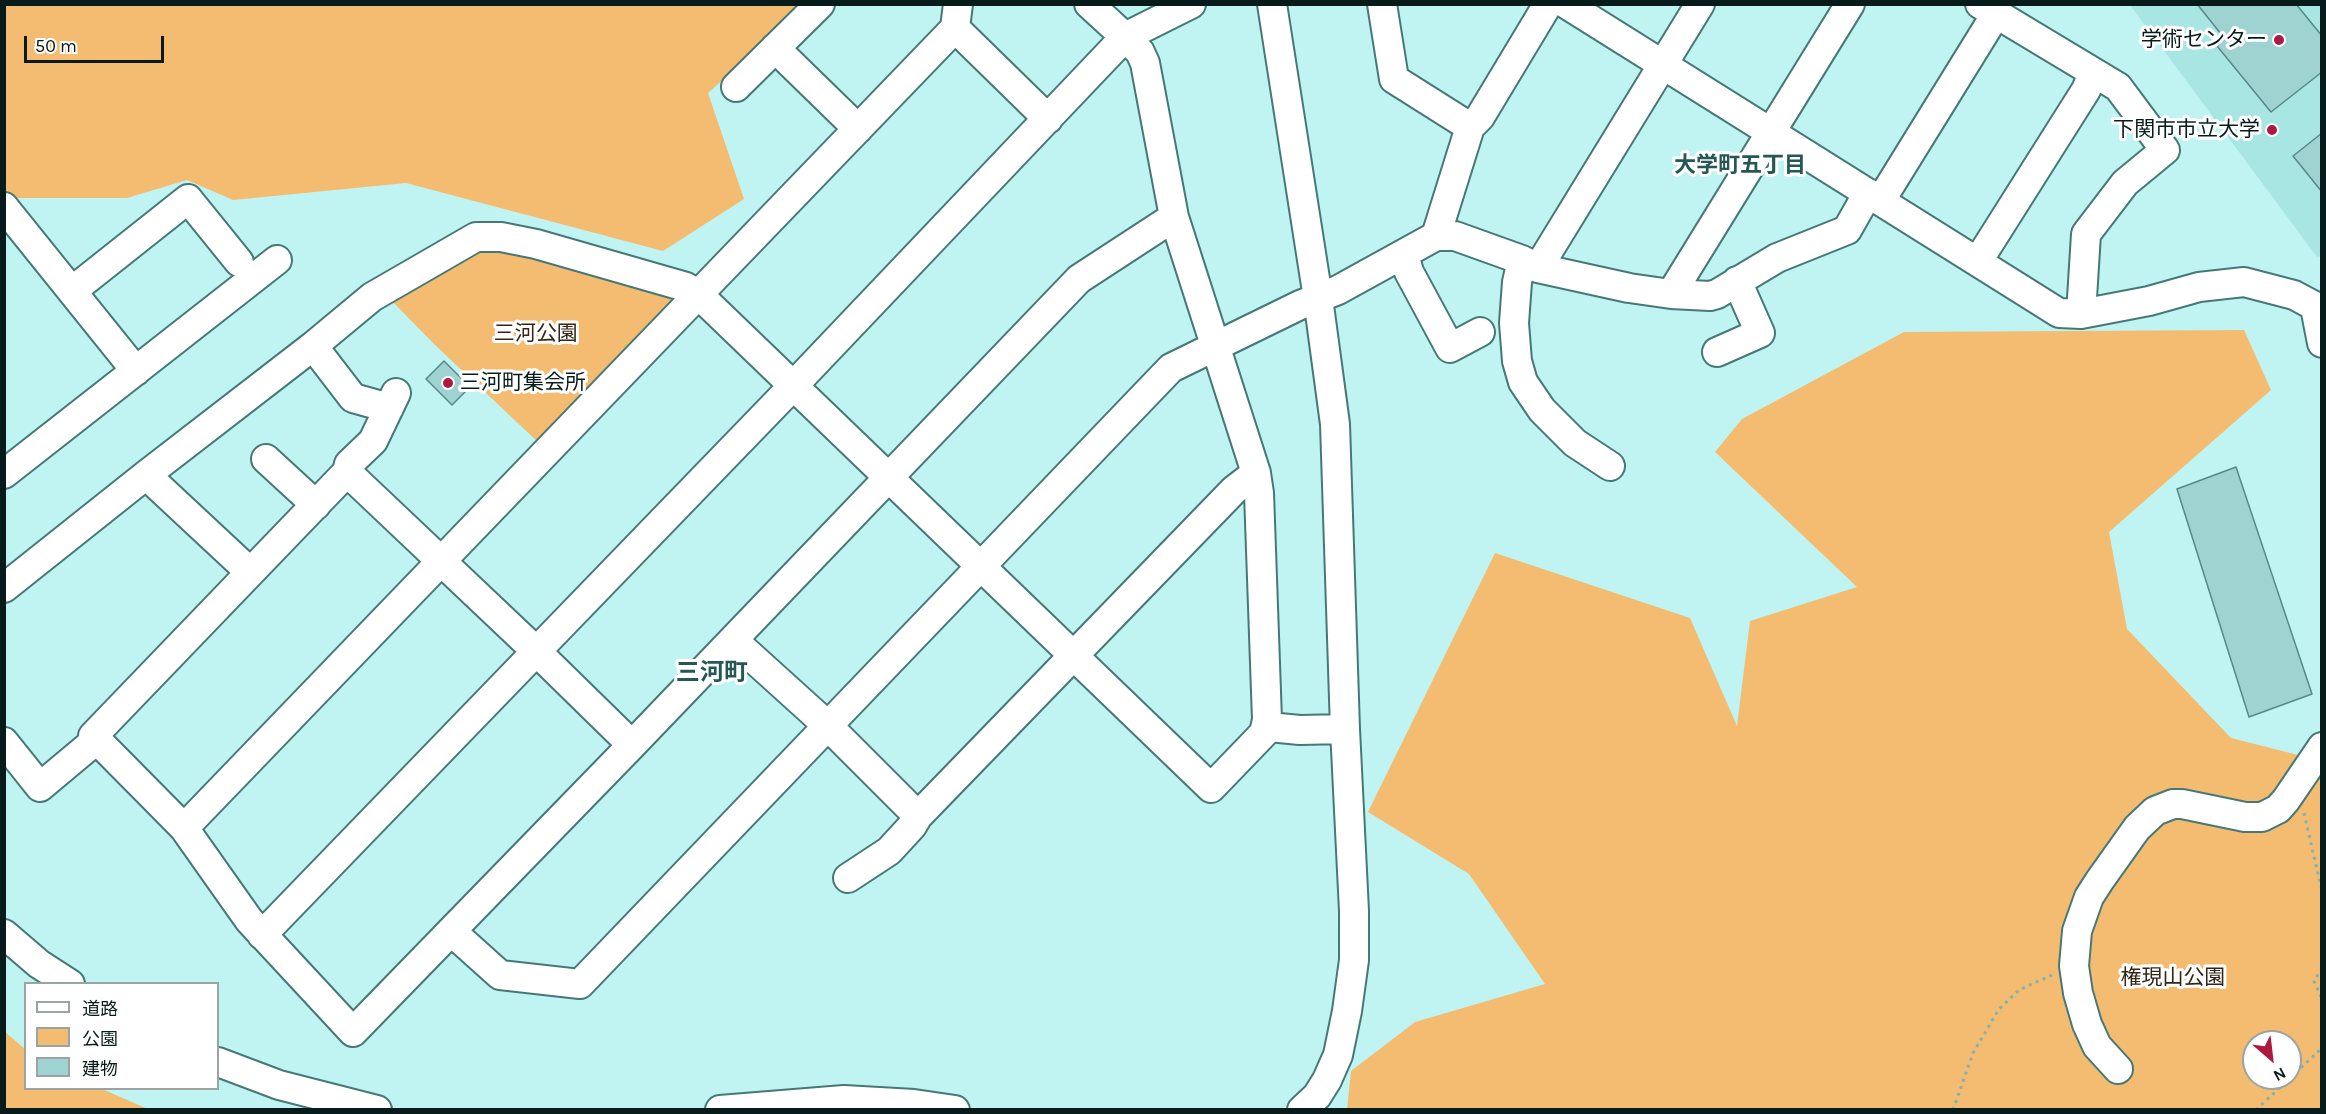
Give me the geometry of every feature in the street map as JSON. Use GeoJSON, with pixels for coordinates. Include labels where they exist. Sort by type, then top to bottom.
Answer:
{"type":"FeatureCollection","features":[{"type":"Feature","properties":{"kind":"street"},"geometry":{"type":"LineString","coordinates":[[736,87],[820,4]]}},
{"type":"Feature","properties":{"kind":"street"},"geometry":{"type":"LineString","coordinates":[[4,588],[313,346],[372,297],[476,237],[501,237],[536,244],[686,287],[698,294],[1211,788],[1264,734],[1266,724],[1259,493],[1256,473],[1174,217],[1148,75],[1140,52],[1089,4]]}},
{"type":"Feature","properties":{"kind":"street"},"geometry":{"type":"LineString","coordinates":[[262,935],[793,386],[1125,37],[1191,4]]}},
{"type":"Feature","properties":{"kind":"street"},"geometry":{"type":"LineString","coordinates":[[1272,4],[1318,298],[1335,424],[1345,729],[1351,833],[1354,960],[1347,1011],[1338,1055],[1328,1080],[1302,1110]]}},
{"type":"Feature","properties":{"kind":"street"},"geometry":{"type":"LineString","coordinates":[[1382,4],[1394,79],[1470,127]]}},
{"type":"Feature","properties":{"kind":"street"},"geometry":{"type":"LineString","coordinates":[[1436,236],[1470,127],[1479,117],[1548,4]]}},
{"type":"Feature","properties":{"kind":"street"},"geometry":{"type":"LineString","coordinates":[[1566,4],[2059,313],[2081,314],[2149,301],[2199,287],[2244,282],[2294,295],[2318,309],[2322,343]]}},
{"type":"Feature","properties":{"kind":"street"},"geometry":{"type":"LineString","coordinates":[[1610,466],[1575,443],[1542,410],[1523,382],[1517,361],[1514,323],[1517,282],[1664,65],[1700,4]]}},
{"type":"Feature","properties":{"kind":"street"},"geometry":{"type":"LineString","coordinates":[[1671,294],[1850,4]]}},
{"type":"Feature","properties":{"kind":"street"},"geometry":{"type":"LineString","coordinates":[[451,931],[500,975],[580,984],[1171,368],[1338,290],[1436,236],[1455,236],[1530,264],[1629,288],[1671,294],[1710,296],[1778,258],[1847,230],[1874,197],[1988,9],[2118,87],[2165,150],[2125,183],[2086,234],[2081,314]]}},
{"type":"Feature","properties":{"kind":"street"},"geometry":{"type":"LineString","coordinates":[[184,828],[858,129],[956,16],[1048,119]]}},
{"type":"Feature","properties":{"kind":"street"},"geometry":{"type":"LineString","coordinates":[[775,48],[858,129]]}},
{"type":"Feature","properties":{"kind":"street"},"geometry":{"type":"LineString","coordinates":[[1978,261],[2086,90],[2093,73]]}},
{"type":"Feature","properties":{"kind":"street"},"geometry":{"type":"LineString","coordinates":[[72,291],[188,199],[239,262]]}},
{"type":"Feature","properties":{"kind":"street"},"geometry":{"type":"LineString","coordinates":[[4,207],[136,371]]}},
{"type":"Feature","properties":{"kind":"street"},"geometry":{"type":"LineString","coordinates":[[313,346],[353,398],[393,401],[373,441],[349,464],[347,472],[316,505],[93,736],[95,741],[184,828],[249,920],[353,1032],[1079,279],[1174,217]]}},
{"type":"Feature","properties":{"kind":"street"},"geometry":{"type":"LineString","coordinates":[[1404,254],[1408,272],[1450,348],[1480,332]]}},
{"type":"Feature","properties":{"kind":"street"},"geometry":{"type":"LineString","coordinates":[[4,474],[277,260]]}},
{"type":"Feature","properties":{"kind":"street"},"geometry":{"type":"LineString","coordinates":[[1717,352],[1760,333],[1737,281]]}},
{"type":"Feature","properties":{"kind":"street"},"geometry":{"type":"LineString","coordinates":[[266,459],[316,505]]}},
{"type":"Feature","properties":{"kind":"street"},"geometry":{"type":"LineString","coordinates":[[347,472],[632,745]]}},
{"type":"Feature","properties":{"kind":"street"},"geometry":{"type":"LineString","coordinates":[[848,878],[889,851],[918,816],[1234,490],[1256,473]]}},
{"type":"Feature","properties":{"kind":"street"},"geometry":{"type":"LineString","coordinates":[[146,475],[250,572]]}},
{"type":"Feature","properties":{"kind":"street"},"geometry":{"type":"LineString","coordinates":[[733,640],[828,726],[918,816]]}},
{"type":"Feature","properties":{"kind":"street"},"geometry":{"type":"LineString","coordinates":[[1266,724],[1300,730],[1345,729]]}},
{"type":"Feature","properties":{"kind":"street"},"geometry":{"type":"LineString","coordinates":[[4,742],[40,787],[95,741]]}},
{"type":"Feature","properties":{"kind":"street"},"geometry":{"type":"LineString","coordinates":[[2118,1069],[2097,1046],[2086,1024],[2078,993],[2074,966],[2077,931],[2089,897],[2137,828],[2155,810],[2173,804],[2182,804],[2254,818],[2278,809],[2322,747]]}},
{"type":"Feature","properties":{"kind":"street"},"geometry":{"type":"LineString","coordinates":[[4,934],[39,964],[67,982]]}},
{"type":"Feature","properties":{"kind":"street"},"geometry":{"type":"LineString","coordinates":[[219,1062],[279,1085],[377,1110]]}},
{"type":"Feature","properties":{"kind":"street"},"geometry":{"type":"LineString","coordinates":[[720,1110],[844,1100],[914,1104],[955,1110]]}},
{"type":"Feature","properties":{"kind":"path"},"geometry":{"type":"LineString","coordinates":[[2297,785],[2322,891]]}},
{"type":"Feature","properties":{"kind":"path"},"geometry":{"type":"LineString","coordinates":[[1953,1110],[1973,1053],[1999,1009],[2019,990],[2074,966]]}},
{"type":"Feature","properties":{"kind":"path"},"geometry":{"type":"LineString","coordinates":[[2322,968],[2314,981],[2322,999]]}},
{"type":"Feature","properties":{"kind":"path"},"geometry":{"type":"LineString","coordinates":[[2302,1067],[2322,1048]]}},
{"type":"Feature","properties":{"kind":"path"},"geometry":{"type":"LineString","coordinates":[[2256,1110],[2277,1090]]}},
{"type":"Feature","properties":{"kind":"shaded area","name":"下関市市立大学"},"geometry":{"type":"Polygon","coordinates":[[[2130,5],[2321,5],[2321,256],[2317,257],[2130,5]]]}},
{"type":"Feature","properties":{"kind":"green space"},"geometry":{"type":"Polygon","coordinates":[[[5,5],[806,5],[708,93],[744,199],[663,251],[406,183],[233,200],[187,180],[127,198],[7,198],[5,194],[5,5]]]}},
{"type":"Feature","properties":{"kind":"green space","name":"三河公園"},"geometry":{"type":"Polygon","coordinates":[[[502,243],[680,296],[540,444],[389,298],[476,249],[502,243]]]}},
{"type":"Feature","properties":{"kind":"green space","name":"権現山公園"},"geometry":{"type":"Polygon","coordinates":[[[2244,330],[2271,390],[2109,532],[2127,629],[2231,738],[2298,755],[2321,766],[2321,1109],[1347,1110],[1351,1071],[1415,1022],[1545,984],[1469,874],[1368,812],[1495,553],[1690,618],[1737,726],[1750,621],[1857,587],[1715,452],[1742,419],[1904,332],[2244,330]]]}},
{"type":"Feature","properties":{"kind":"green space"},"geometry":{"type":"Polygon","coordinates":[[[4,1031],[24,1048],[24,1090],[104,1090],[148,1109],[5,1109],[4,1031]]]}},
{"type":"Feature","properties":{"kind":"building"},"geometry":{"type":"Polygon","coordinates":[[[2197,4],[2296,4],[2322,36],[2322,72],[2271,112],[2217,46],[2225,39],[2197,4]]]}},
{"type":"Feature","properties":{"kind":"building"},"geometry":{"type":"Polygon","coordinates":[[[2322,133],[2322,192],[2293,156],[2322,133]]]}},
{"type":"Feature","properties":{"kind":"building","name":"三河町集会所"},"geometry":{"type":"Polygon","coordinates":[[[444,361],[470,387],[452,405],[426,379],[444,361]]]}},
{"type":"Feature","properties":{"kind":"building"},"geometry":{"type":"Polygon","coordinates":[[[2236,467],[2312,694],[2249,717],[2177,489],[2236,467]]]}},
{"type":"Feature","properties":{"kind":"place","name":"学術センター"},"geometry":{"type":"Point","coordinates":[2279,40]}},
{"type":"Feature","properties":{"kind":"place","name":"下関市市立大学"},"geometry":{"type":"Point","coordinates":[2272,130]}},
{"type":"Feature","properties":{"kind":"place","name":"三河町集会所"},"geometry":{"type":"Point","coordinates":[448,383]}},
{"type":"Feature","properties":{"kind":"district","name":"大学町五丁目"},"geometry":{"type":"Point","coordinates":[1740,166]}},
{"type":"Feature","properties":{"kind":"district","name":"三河町"},"geometry":{"type":"Point","coordinates":[712,673]}}]}
